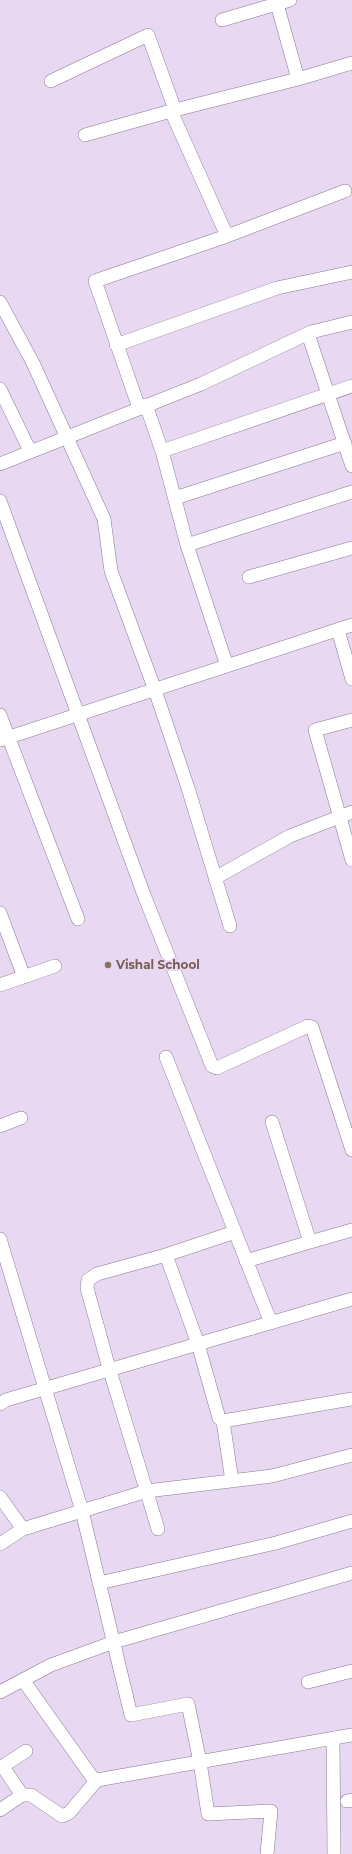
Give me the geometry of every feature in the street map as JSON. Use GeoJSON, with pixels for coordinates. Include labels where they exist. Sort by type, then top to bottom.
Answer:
{"type":"FeatureCollection","features":[{"type":"Feature","properties":{"kind":"street"},"geometry":{"type":"LineString","coordinates":[[222,20],[290,0]]}},
{"type":"Feature","properties":{"kind":"street"},"geometry":{"type":"LineString","coordinates":[[277,4],[298,79]]}},
{"type":"Feature","properties":{"kind":"street"},"geometry":{"type":"LineString","coordinates":[[51,81],[148,35],[173,111],[227,236]]}},
{"type":"Feature","properties":{"kind":"street"},"geometry":{"type":"LineString","coordinates":[[85,135],[352,64]]}},
{"type":"Feature","properties":{"kind":"street"},"geometry":{"type":"LineString","coordinates":[[227,666],[186,545],[176,498],[162,450],[116,345],[95,281],[227,236],[345,191]]}},
{"type":"Feature","properties":{"kind":"street"},"geometry":{"type":"LineString","coordinates":[[116,345],[278,288],[352,272]]}},
{"type":"Feature","properties":{"kind":"street"},"geometry":{"type":"LineString","coordinates":[[0,302],[33,363],[104,519],[111,572],[155,690],[188,788],[230,926]]}},
{"type":"Feature","properties":{"kind":"street"},"geometry":{"type":"LineString","coordinates":[[0,464],[66,436],[201,384],[308,334],[352,322]]}},
{"type":"Feature","properties":{"kind":"street"},"geometry":{"type":"LineString","coordinates":[[308,334],[328,394],[347,441],[352,466]]}},
{"type":"Feature","properties":{"kind":"street"},"geometry":{"type":"LineString","coordinates":[[162,450],[352,386]]}},
{"type":"Feature","properties":{"kind":"street"},"geometry":{"type":"LineString","coordinates":[[0,389],[30,451]]}},
{"type":"Feature","properties":{"kind":"street"},"geometry":{"type":"LineString","coordinates":[[176,498],[347,441]]}},
{"type":"Feature","properties":{"kind":"street"},"geometry":{"type":"LineString","coordinates":[[186,545],[352,492]]}},
{"type":"Feature","properties":{"kind":"street"},"geometry":{"type":"LineString","coordinates":[[0,501],[144,895],[212,1066],[217,1068],[308,1026],[312,1027],[352,1150]]}},
{"type":"Feature","properties":{"kind":"street"},"geometry":{"type":"LineString","coordinates":[[249,577],[352,548]]}},
{"type":"Feature","properties":{"kind":"street"},"geometry":{"type":"LineString","coordinates":[[4,739],[352,625]]}},
{"type":"Feature","properties":{"kind":"street"},"geometry":{"type":"LineString","coordinates":[[338,630],[352,679]]}},
{"type":"Feature","properties":{"kind":"street"},"geometry":{"type":"LineString","coordinates":[[0,715],[4,739],[78,919]]}},
{"type":"Feature","properties":{"kind":"street"},"geometry":{"type":"LineString","coordinates":[[352,720],[315,730],[352,860]]}},
{"type":"Feature","properties":{"kind":"street"},"geometry":{"type":"LineString","coordinates":[[215,878],[290,836],[352,812]]}},
{"type":"Feature","properties":{"kind":"street"},"geometry":{"type":"LineString","coordinates":[[0,913],[24,977]]}},
{"type":"Feature","properties":{"kind":"street"},"geometry":{"type":"LineString","coordinates":[[0,985],[55,966]]}},
{"type":"Feature","properties":{"kind":"street"},"geometry":{"type":"LineString","coordinates":[[166,1057],[271,1323]]}},
{"type":"Feature","properties":{"kind":"street"},"geometry":{"type":"LineString","coordinates":[[0,1126],[21,1118]]}},
{"type":"Feature","properties":{"kind":"street"},"geometry":{"type":"LineString","coordinates":[[272,1122],[310,1242]]}},
{"type":"Feature","properties":{"kind":"street"},"geometry":{"type":"LineString","coordinates":[[246,1261],[352,1230]]}},
{"type":"Feature","properties":{"kind":"street"},"geometry":{"type":"LineString","coordinates":[[158,1529],[87,1288],[88,1280],[97,1274],[166,1255],[235,1232]]}},
{"type":"Feature","properties":{"kind":"street"},"geometry":{"type":"LineString","coordinates":[[0,1239],[82,1511],[131,1715],[188,1704],[200,1762],[208,1814],[271,1811],[267,1854]]}},
{"type":"Feature","properties":{"kind":"street"},"geometry":{"type":"LineString","coordinates":[[166,1255],[198,1344],[219,1418],[223,1421],[232,1481]]}},
{"type":"Feature","properties":{"kind":"street"},"geometry":{"type":"LineString","coordinates":[[0,1404],[6,1400],[352,1299]]}},
{"type":"Feature","properties":{"kind":"street"},"geometry":{"type":"LineString","coordinates":[[223,1421],[352,1399]]}},
{"type":"Feature","properties":{"kind":"street"},"geometry":{"type":"LineString","coordinates":[[0,1544],[23,1529],[147,1491],[272,1476],[352,1455]]}},
{"type":"Feature","properties":{"kind":"street"},"geometry":{"type":"LineString","coordinates":[[0,1497],[23,1529]]}},
{"type":"Feature","properties":{"kind":"street"},"geometry":{"type":"LineString","coordinates":[[99,1583],[276,1543],[352,1522]]}},
{"type":"Feature","properties":{"kind":"street"},"geometry":{"type":"LineString","coordinates":[[0,1692],[51,1665],[114,1642],[352,1573]]}},
{"type":"Feature","properties":{"kind":"street"},"geometry":{"type":"LineString","coordinates":[[308,1682],[352,1671]]}},
{"type":"Feature","properties":{"kind":"street"},"geometry":{"type":"LineString","coordinates":[[23,1680],[92,1778],[98,1780],[352,1735]]}},
{"type":"Feature","properties":{"kind":"street"},"geometry":{"type":"LineString","coordinates":[[334,1738],[334,1854]]}},
{"type":"Feature","properties":{"kind":"street"},"geometry":{"type":"LineString","coordinates":[[22,1795],[2,1767],[26,1750]]}},
{"type":"Feature","properties":{"kind":"street"},"geometry":{"type":"LineString","coordinates":[[0,1810],[22,1795],[31,1795],[62,1816],[69,1813],[98,1780]]}},
{"type":"Feature","properties":{"kind":"place","name":"Vishal School"},"geometry":{"type":"Point","coordinates":[108,965]}}]}
